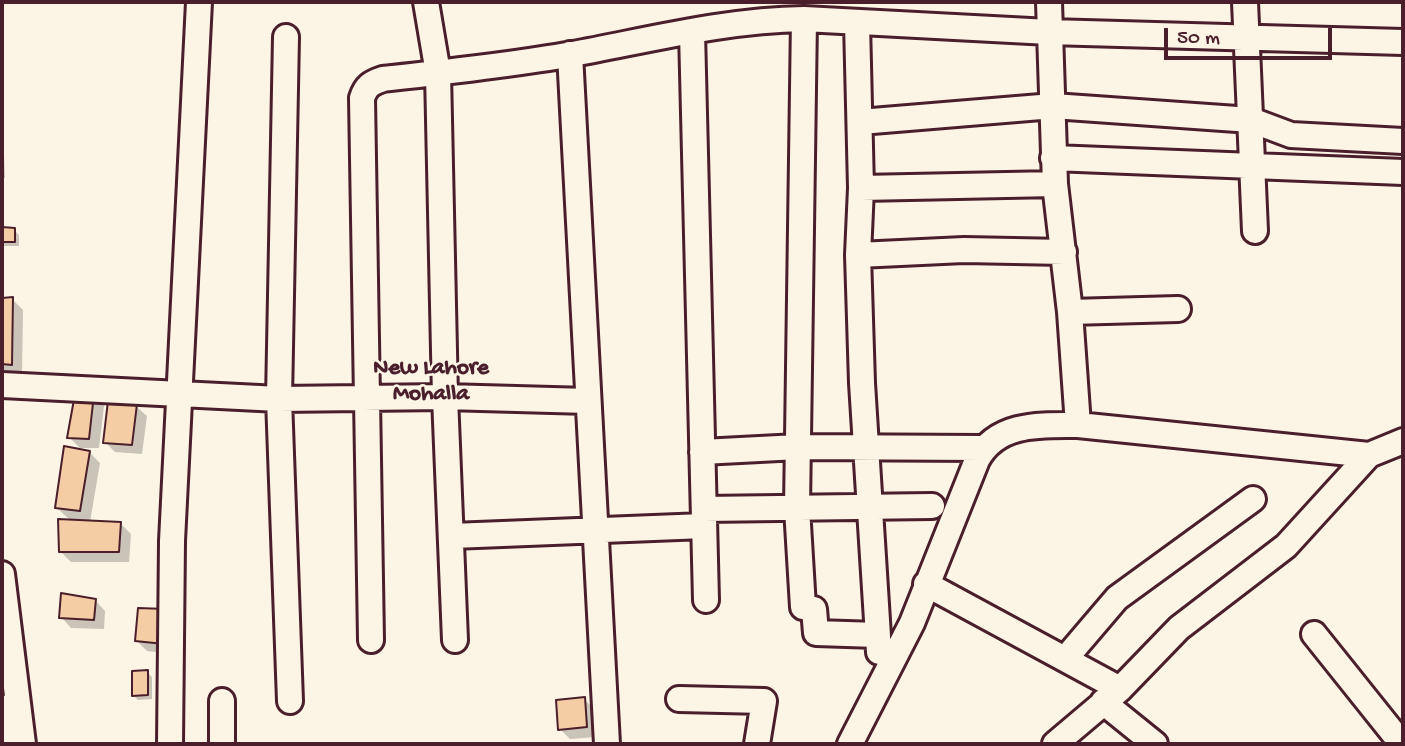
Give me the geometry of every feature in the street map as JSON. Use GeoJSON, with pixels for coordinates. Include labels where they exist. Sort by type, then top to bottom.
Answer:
{"type":"FeatureCollection","features":[{"type":"Feature","properties":{"kind":"main road"},"geometry":{"type":"LineString","coordinates":[[2,713],[5,744]]}},
{"type":"Feature","properties":{"kind":"street"},"geometry":{"type":"LineString","coordinates":[[170,744],[172,541],[199,2]]}},
{"type":"Feature","properties":{"kind":"street"},"geometry":{"type":"LineString","coordinates":[[426,2],[438,73],[446,397],[456,640]]}},
{"type":"Feature","properties":{"kind":"street"},"geometry":{"type":"LineString","coordinates":[[1049,2],[1053,158],[1070,312],[1078,425]]}},
{"type":"Feature","properties":{"kind":"street"},"geometry":{"type":"LineString","coordinates":[[1245,2],[1255,231]]}},
{"type":"Feature","properties":{"kind":"street"},"geometry":{"type":"LineString","coordinates":[[371,639],[362,98],[365,88],[372,83],[383,79],[570,54],[739,23],[804,19],[1049,32],[1403,42]]}},
{"type":"Feature","properties":{"kind":"street"},"geometry":{"type":"LineString","coordinates":[[804,19],[797,508],[803,607],[814,609],[816,633],[877,635]]}},
{"type":"Feature","properties":{"kind":"street"},"geometry":{"type":"LineString","coordinates":[[857,23],[861,188],[858,255],[869,507],[882,682]]}},
{"type":"Feature","properties":{"kind":"street"},"geometry":{"type":"LineString","coordinates":[[692,32],[706,600]]}},
{"type":"Feature","properties":{"kind":"street"},"geometry":{"type":"LineString","coordinates":[[286,37],[279,399],[290,701]]}},
{"type":"Feature","properties":{"kind":"street"},"geometry":{"type":"LineString","coordinates":[[570,54],[607,744]]}},
{"type":"Feature","properties":{"kind":"street"},"geometry":{"type":"LineString","coordinates":[[860,122],[1053,106],[1251,120],[1291,135],[1403,141]]}},
{"type":"Feature","properties":{"kind":"street"},"geometry":{"type":"LineString","coordinates":[[1053,158],[1403,172]]}},
{"type":"Feature","properties":{"kind":"street"},"geometry":{"type":"LineString","coordinates":[[861,188],[1055,184]]}},
{"type":"Feature","properties":{"kind":"street"},"geometry":{"type":"LineString","coordinates":[[858,255],[964,250],[1064,252]]}},
{"type":"Feature","properties":{"kind":"street"},"geometry":{"type":"LineString","coordinates":[[1070,312],[1178,309]]}},
{"type":"Feature","properties":{"kind":"street"},"geometry":{"type":"LineString","coordinates":[[2,385],[279,399],[446,397],[588,401]]}},
{"type":"Feature","properties":{"kind":"street"},"geometry":{"type":"LineString","coordinates":[[850,744],[912,623],[983,449],[1006,433],[1019,428],[1078,425],[1369,455]]}},
{"type":"Feature","properties":{"kind":"street"},"geometry":{"type":"LineString","coordinates":[[1055,744],[1112,696],[1179,628],[1286,546],[1369,455],[1403,441]]}},
{"type":"Feature","properties":{"kind":"street"},"geometry":{"type":"LineString","coordinates":[[702,452],[866,446],[983,449]]}},
{"type":"Feature","properties":{"kind":"street"},"geometry":{"type":"LineString","coordinates":[[1065,659],[1117,598],[1253,499]]}},
{"type":"Feature","properties":{"kind":"street"},"geometry":{"type":"LineString","coordinates":[[452,536],[595,530],[797,508],[932,506]]}},
{"type":"Feature","properties":{"kind":"street"},"geometry":{"type":"LineString","coordinates":[[2,574],[23,744]]}},
{"type":"Feature","properties":{"kind":"street"},"geometry":{"type":"LineString","coordinates":[[926,584],[1065,659],[1112,696],[1155,744]]}},
{"type":"Feature","properties":{"kind":"street"},"geometry":{"type":"LineString","coordinates":[[1314,634],[1402,744]]}},
{"type":"Feature","properties":{"kind":"street"},"geometry":{"type":"LineString","coordinates":[[679,698],[764,701],[757,744]]}},
{"type":"Feature","properties":{"kind":"street"},"geometry":{"type":"LineString","coordinates":[[222,701],[222,744]]}},
{"type":"Feature","properties":{"kind":"street"},"geometry":{"type":"LineString","coordinates":[[601,744],[616,744]]}},
{"type":"Feature","properties":{"kind":"building"},"geometry":{"type":"Polygon","coordinates":[[[2,227],[15,228],[15,242],[2,242],[2,227]]]}},
{"type":"Feature","properties":{"kind":"building"},"geometry":{"type":"Polygon","coordinates":[[[13,297],[12,365],[2,364],[2,298],[13,297]]]}},
{"type":"Feature","properties":{"kind":"building"},"geometry":{"type":"Polygon","coordinates":[[[77,383],[95,385],[89,439],[67,438],[77,383]]]}},
{"type":"Feature","properties":{"kind":"building"},"geometry":{"type":"Polygon","coordinates":[[[119,400],[132,400],[132,405],[137,404],[132,445],[103,443],[108,401],[119,404],[119,400]]]}},
{"type":"Feature","properties":{"kind":"building"},"geometry":{"type":"Polygon","coordinates":[[[64,446],[90,451],[80,511],[55,508],[64,446]]]}},
{"type":"Feature","properties":{"kind":"building"},"geometry":{"type":"Polygon","coordinates":[[[58,519],[121,522],[119,552],[59,552],[58,519]]]}},
{"type":"Feature","properties":{"kind":"building"},"geometry":{"type":"Polygon","coordinates":[[[61,593],[96,599],[94,620],[59,618],[61,593]]]}},
{"type":"Feature","properties":{"kind":"building"},"geometry":{"type":"Polygon","coordinates":[[[138,608],[166,609],[164,644],[135,641],[138,608]]]}},
{"type":"Feature","properties":{"kind":"building"},"geometry":{"type":"Polygon","coordinates":[[[148,670],[148,695],[132,696],[132,671],[148,670]]]}},
{"type":"Feature","properties":{"kind":"building"},"geometry":{"type":"Polygon","coordinates":[[[585,697],[587,727],[558,730],[556,700],[585,697]]]}},
{"type":"Feature","properties":{"kind":"district","name":"New Lahore Mohalla"},"geometry":{"type":"Point","coordinates":[431,382]}}]}
